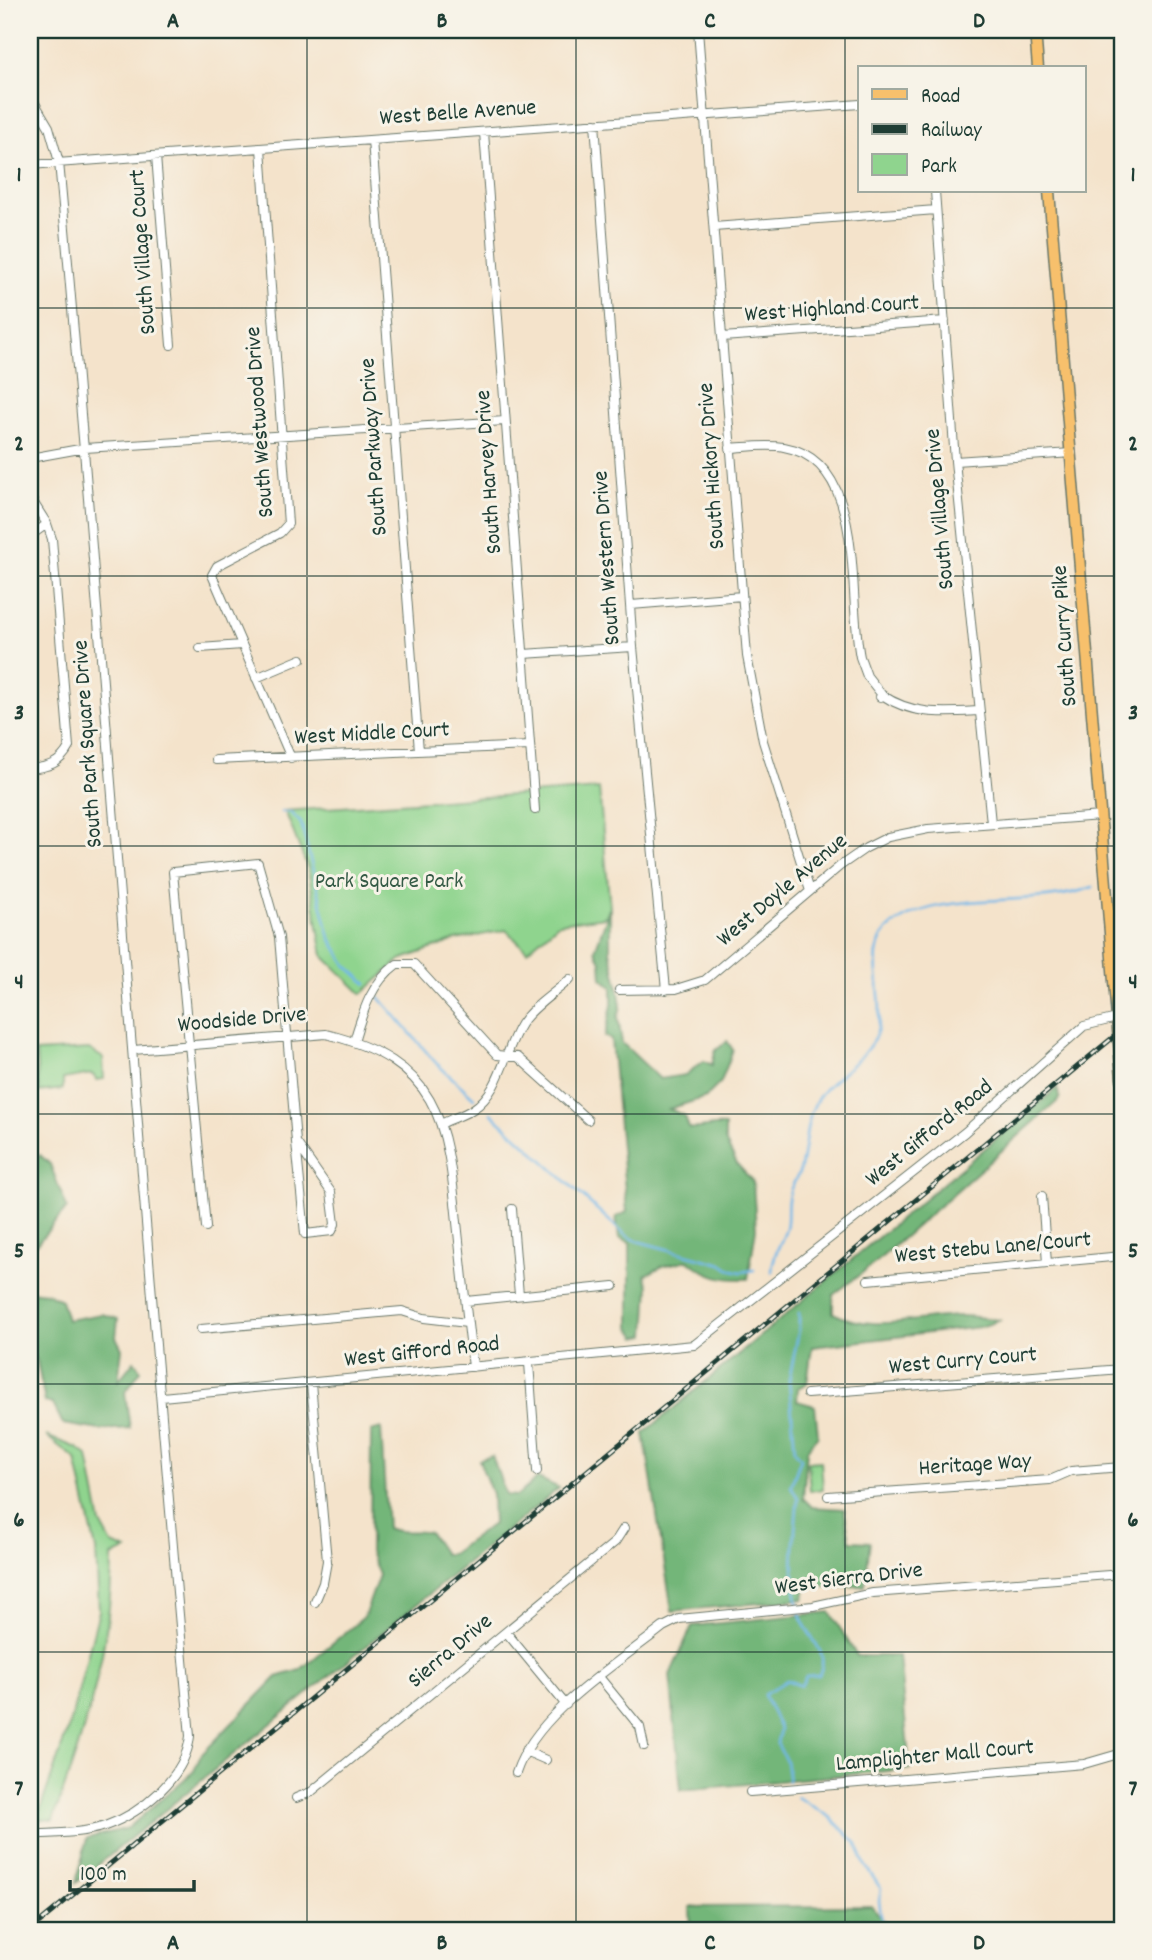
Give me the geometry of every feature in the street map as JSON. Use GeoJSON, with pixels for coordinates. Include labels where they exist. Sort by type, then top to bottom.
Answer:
{"type":"FeatureCollection","features":[{"type":"Feature","properties":{"kind":"main road"},"geometry":{"type":"LineString","coordinates":[[1035,30],[1038,66]]}},
{"type":"Feature","properties":{"kind":"main road","name":"South Curry Pike"},"geometry":{"type":"LineString","coordinates":[[1049,192],[1122,1079]]}},
{"type":"Feature","properties":{"kind":"street","name":"South Hickory Drive"},"geometry":{"type":"LineString","coordinates":[[698,30],[742,596],[759,725],[810,891]]}},
{"type":"Feature","properties":{"kind":"street","name":"South Park Square Drive"},"geometry":{"type":"LineString","coordinates":[[30,95],[49,127],[59,162],[85,448],[162,1397]]}},
{"type":"Feature","properties":{"kind":"street","name":"West Belle Avenue"},"geometry":{"type":"LineString","coordinates":[[30,164],[858,104]]}},
{"type":"Feature","properties":{"kind":"street","name":"South Western Drive"},"geometry":{"type":"LineString","coordinates":[[595,123],[633,647],[666,989]]}},
{"type":"Feature","properties":{"kind":"street","name":"South Harvey Drive"},"geometry":{"type":"LineString","coordinates":[[484,132],[535,810]]}},
{"type":"Feature","properties":{"kind":"street","name":"South Parkway Drive"},"geometry":{"type":"LineString","coordinates":[[372,140],[419,751]]}},
{"type":"Feature","properties":{"kind":"street","name":"South Westwood Drive"},"geometry":{"type":"LineString","coordinates":[[261,148],[289,520],[287,528],[216,566],[213,572],[291,758]]}},
{"type":"Feature","properties":{"kind":"street","name":"South Village Court"},"geometry":{"type":"LineString","coordinates":[[156,156],[171,345]]}},
{"type":"Feature","properties":{"kind":"street","name":"South Village Drive"},"geometry":{"type":"LineString","coordinates":[[935,192],[955,461],[990,824]]}},
{"type":"Feature","properties":{"kind":"street"},"geometry":{"type":"LineString","coordinates":[[714,227],[936,210]]}},
{"type":"Feature","properties":{"kind":"street","name":"West Highland Court"},"geometry":{"type":"LineString","coordinates":[[722,337],[945,321]]}},
{"type":"Feature","properties":{"kind":"street"},"geometry":{"type":"LineString","coordinates":[[30,458],[85,448],[505,421]]}},
{"type":"Feature","properties":{"kind":"street"},"geometry":{"type":"LineString","coordinates":[[730,449],[785,447],[819,462],[830,476],[842,498],[860,657],[867,676],[881,696],[909,710],[930,713],[980,711]]}},
{"type":"Feature","properties":{"kind":"street"},"geometry":{"type":"LineString","coordinates":[[955,461],[1072,453]]}},
{"type":"Feature","properties":{"kind":"street"},"geometry":{"type":"LineString","coordinates":[[30,497],[47,524],[55,560],[69,747],[64,758],[54,765],[30,769]]}},
{"type":"Feature","properties":{"kind":"street"},"geometry":{"type":"LineString","coordinates":[[30,536],[47,524]]}},
{"type":"Feature","properties":{"kind":"street"},"geometry":{"type":"LineString","coordinates":[[631,605],[742,596]]}},
{"type":"Feature","properties":{"kind":"street"},"geometry":{"type":"LineString","coordinates":[[200,648],[242,645]]}},
{"type":"Feature","properties":{"kind":"street"},"geometry":{"type":"LineString","coordinates":[[523,654],[633,647]]}},
{"type":"Feature","properties":{"kind":"street"},"geometry":{"type":"LineString","coordinates":[[256,678],[301,659]]}},
{"type":"Feature","properties":{"kind":"street","name":"West Middle Court"},"geometry":{"type":"LineString","coordinates":[[216,760],[530,746]]}},
{"type":"Feature","properties":{"kind":"street","name":"West Doyle Avenue"},"geometry":{"type":"LineString","coordinates":[[619,990],[666,989],[696,984],[715,973],[810,891],[866,848],[888,837],[912,831],[1101,816]]}},
{"type":"Feature","properties":{"kind":"street"},"geometry":{"type":"LineString","coordinates":[[206,1227],[173,872],[258,863],[279,937],[288,1034],[296,1142],[304,1234],[332,1231],[335,1224],[331,1192],[296,1142]]}},
{"type":"Feature","properties":{"kind":"street"},"geometry":{"type":"LineString","coordinates":[[354,1041],[366,1001],[377,984],[397,964],[414,964],[497,1055],[518,1057],[588,1120]]}},
{"type":"Feature","properties":{"kind":"street"},"geometry":{"type":"LineString","coordinates":[[472,1367],[453,1181],[443,1123],[473,1109],[486,1098],[497,1082],[504,1055],[523,1021],[570,979]]}},
{"type":"Feature","properties":{"kind":"street","name":"West Gifford Road"},"geometry":{"type":"LineString","coordinates":[[162,1397],[694,1345],[965,1132],[1084,1026],[1094,1021],[1117,1018]]}},
{"type":"Feature","properties":{"kind":"street","name":"Woodside Drive"},"geometry":{"type":"LineString","coordinates":[[133,1050],[288,1034],[326,1034],[354,1041],[393,1060],[415,1079],[443,1123]]}},
{"type":"Feature","properties":{"kind":"street"},"geometry":{"type":"LineString","coordinates":[[1042,1196],[1047,1263]]}},
{"type":"Feature","properties":{"kind":"street"},"geometry":{"type":"LineString","coordinates":[[512,1209],[519,1295]]}},
{"type":"Feature","properties":{"kind":"street","name":"West Stebu Lane/Court"},"geometry":{"type":"LineString","coordinates":[[868,1280],[1122,1256]]}},
{"type":"Feature","properties":{"kind":"street"},"geometry":{"type":"LineString","coordinates":[[466,1301],[614,1286]]}},
{"type":"Feature","properties":{"kind":"street"},"geometry":{"type":"LineString","coordinates":[[201,1329],[402,1311],[424,1318],[467,1322]]}},
{"type":"Feature","properties":{"kind":"street"},"geometry":{"type":"LineString","coordinates":[[529,1363],[537,1471]]}},
{"type":"Feature","properties":{"kind":"street","name":"West Curry Court"},"geometry":{"type":"LineString","coordinates":[[807,1394],[1122,1369]]}},
{"type":"Feature","properties":{"kind":"street"},"geometry":{"type":"LineString","coordinates":[[311,1383],[327,1561],[323,1583],[315,1602]]}},
{"type":"Feature","properties":{"kind":"street"},"geometry":{"type":"LineString","coordinates":[[30,1835],[87,1831],[127,1816],[168,1783],[183,1766],[188,1753],[190,1736],[166,1479],[162,1397]]}},
{"type":"Feature","properties":{"kind":"street","name":"Heritage Way"},"geometry":{"type":"LineString","coordinates":[[828,1496],[1050,1480],[1071,1471],[1122,1467]]}},
{"type":"Feature","properties":{"kind":"street","name":"Sierra Drive"},"geometry":{"type":"LineString","coordinates":[[296,1798],[312,1792],[615,1542],[624,1528]]}},
{"type":"Feature","properties":{"kind":"street","name":"West Sierra Drive"},"geometry":{"type":"LineString","coordinates":[[516,1773],[525,1751],[542,1726],[671,1622],[687,1617],[803,1607],[873,1593],[1122,1574]]}},
{"type":"Feature","properties":{"kind":"street"},"geometry":{"type":"LineString","coordinates":[[506,1632],[566,1705]]}},
{"type":"Feature","properties":{"kind":"street"},"geometry":{"type":"LineString","coordinates":[[600,1678],[640,1727],[644,1746]]}},
{"type":"Feature","properties":{"kind":"street"},"geometry":{"type":"LineString","coordinates":[[525,1751],[545,1760]]}},
{"type":"Feature","properties":{"kind":"street","name":"Lamplighter Mall Court"},"geometry":{"type":"LineString","coordinates":[[750,1792],[1084,1764],[1122,1753]]}},
{"type":"Feature","properties":{"kind":"green space","name":"Park Square Park"},"geometry":{"type":"Polygon","coordinates":[[[599,789],[610,908],[605,917],[559,923],[527,951],[506,930],[456,940],[400,960],[362,994],[323,956],[308,869],[285,811],[599,789]]]}},
{"type":"Feature","properties":{"kind":"green space"},"geometry":{"type":"Polygon","coordinates":[[[610,908],[610,951],[621,1006],[618,1017],[622,1043],[660,1079],[685,1075],[704,1061],[712,1065],[715,1051],[727,1041],[733,1050],[721,1082],[706,1097],[669,1109],[685,1116],[689,1128],[725,1126],[725,1141],[737,1164],[753,1182],[756,1229],[748,1279],[716,1276],[688,1260],[663,1266],[645,1275],[649,1286],[646,1335],[637,1337],[630,1327],[630,1243],[619,1238],[616,1217],[627,1212],[611,1040],[605,1036],[612,1005],[612,987],[602,978],[601,962],[595,950],[610,908]]]}},
{"type":"Feature","properties":{"kind":"green space"},"geometry":{"type":"Polygon","coordinates":[[[89,1049],[103,1058],[104,1079],[97,1080],[92,1074],[63,1079],[63,1089],[39,1092],[36,1052],[89,1049]]]}},
{"type":"Feature","properties":{"kind":"green space"},"geometry":{"type":"Polygon","coordinates":[[[1057,1088],[1060,1099],[875,1263],[833,1295],[833,1313],[864,1322],[962,1316],[1001,1320],[980,1327],[812,1347],[807,1383],[798,1388],[797,1401],[815,1406],[818,1435],[807,1450],[803,1498],[812,1507],[844,1509],[850,1541],[870,1542],[865,1586],[806,1587],[804,1599],[672,1611],[644,1433],[1057,1088]]]}},
{"type":"Feature","properties":{"kind":"green space"},"geometry":{"type":"Polygon","coordinates":[[[40,1155],[50,1164],[67,1208],[30,1252],[30,1163],[40,1155]]]}},
{"type":"Feature","properties":{"kind":"green space"},"geometry":{"type":"Polygon","coordinates":[[[30,1291],[47,1293],[61,1300],[67,1320],[102,1314],[118,1319],[116,1337],[122,1349],[118,1381],[134,1361],[141,1370],[125,1393],[130,1428],[100,1430],[63,1424],[53,1404],[45,1402],[37,1361],[30,1351],[30,1291]]]}},
{"type":"Feature","properties":{"kind":"green space"},"geometry":{"type":"Polygon","coordinates":[[[381,1428],[387,1528],[430,1533],[444,1554],[451,1554],[493,1524],[492,1494],[479,1460],[492,1456],[506,1495],[517,1496],[538,1478],[559,1488],[76,1883],[87,1838],[128,1828],[194,1771],[201,1755],[277,1677],[300,1670],[364,1617],[379,1575],[370,1552],[371,1431],[381,1428]]]}},
{"type":"Feature","properties":{"kind":"green space"},"geometry":{"type":"Polygon","coordinates":[[[46,1436],[77,1448],[88,1456],[101,1524],[112,1544],[127,1550],[112,1556],[107,1625],[94,1690],[76,1755],[53,1820],[37,1819],[71,1720],[99,1611],[96,1550],[76,1459],[46,1436]]]}},
{"type":"Feature","properties":{"kind":"green space"},"geometry":{"type":"Polygon","coordinates":[[[821,1461],[823,1489],[810,1491],[808,1462],[821,1461]]]}},
{"type":"Feature","properties":{"kind":"green space"},"geometry":{"type":"Polygon","coordinates":[[[830,1612],[857,1656],[899,1656],[910,1769],[681,1790],[670,1675],[692,1626],[830,1612]]]}},
{"type":"Feature","properties":{"kind":"green space"},"geometry":{"type":"Polygon","coordinates":[[[872,1906],[891,1930],[691,1930],[690,1907],[872,1906]]]}},
{"type":"Feature","properties":{"kind":"waterway"},"geometry":{"type":"LineString","coordinates":[[282,812],[290,812],[301,823],[330,938],[347,966],[367,984]]}},
{"type":"Feature","properties":{"kind":"waterway"},"geometry":{"type":"LineString","coordinates":[[772,1272],[774,1258],[786,1227],[789,1195],[801,1167],[813,1108],[823,1092],[856,1061],[876,1034],[880,1005],[876,961],[883,935],[893,925],[914,913],[938,906],[1069,894],[1093,887]]}},
{"type":"Feature","properties":{"kind":"waterway"},"geometry":{"type":"LineString","coordinates":[[379,997],[436,1063],[474,1098]]}},
{"type":"Feature","properties":{"kind":"waterway"},"geometry":{"type":"LineString","coordinates":[[491,1113],[624,1234],[637,1241],[722,1264],[729,1269],[741,1272],[754,1270]]}},
{"type":"Feature","properties":{"kind":"waterway"},"geometry":{"type":"LineString","coordinates":[[789,1782],[786,1761],[777,1743],[780,1729],[764,1695],[787,1680],[801,1686],[806,1676],[819,1675],[822,1667],[820,1652],[801,1617],[794,1573],[798,1498],[791,1486],[801,1458],[795,1451],[789,1380],[799,1330],[799,1313]]}},
{"type":"Feature","properties":{"kind":"waterway"},"geometry":{"type":"LineString","coordinates":[[797,1797],[830,1817],[856,1843],[865,1865],[881,1889],[879,1901],[883,1930]]}},
{"type":"Feature","properties":{"kind":"railway"},"geometry":{"type":"LineString","coordinates":[[30,1930],[1122,1030]]}}]}
